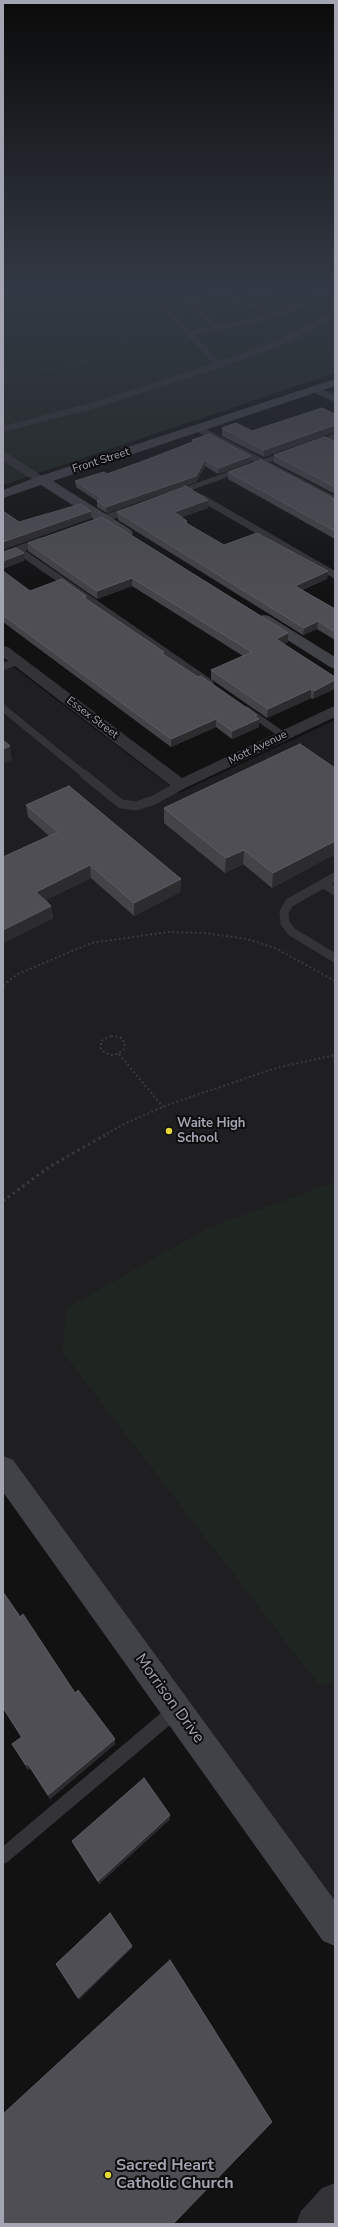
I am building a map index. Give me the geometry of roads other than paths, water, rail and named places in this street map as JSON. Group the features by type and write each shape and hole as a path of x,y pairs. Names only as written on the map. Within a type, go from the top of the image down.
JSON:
{"street":[{"path":"3,429 95,405 139,391"},
{"name":"Front Street","path":"3,494 308,391"},
{"path":"318,391 335,399"},
{"path":"198,428 335,501"},
{"path":"3,456 42,480 98,521 137,539"},
{"path":"249,609 335,664"},
{"name":"Essex Street","path":"3,650 10,664 181,785"},
{"name":"Mott Avenue","path":"181,785 335,711"},
{"name":"Morrison Drive","path":"3,1469 335,1929"},
{"path":"314,2224 335,2201"}],"lane":[{"path":"310,445 335,436"},
{"path":"324,440 335,446"},
{"path":"171,495 289,452"},
{"path":"186,489 335,575"},
{"path":"98,521 134,508"},
{"path":"3,555 47,539"},
{"path":"18,550 213,686"},
{"path":"239,704 284,736"},
{"path":"3,708 121,804 136,806 154,800 181,785"},
{"path":"335,877 289,903 284,912 285,923 292,932 335,958"},
{"path":"324,884 335,891"},
{"path":"3,1856 176,1709"}],"place":[{"name":"Waite High School","path":"169,1131"},
{"name":"Sacred Heart Catholic Church","path":"108,2175"}]}
